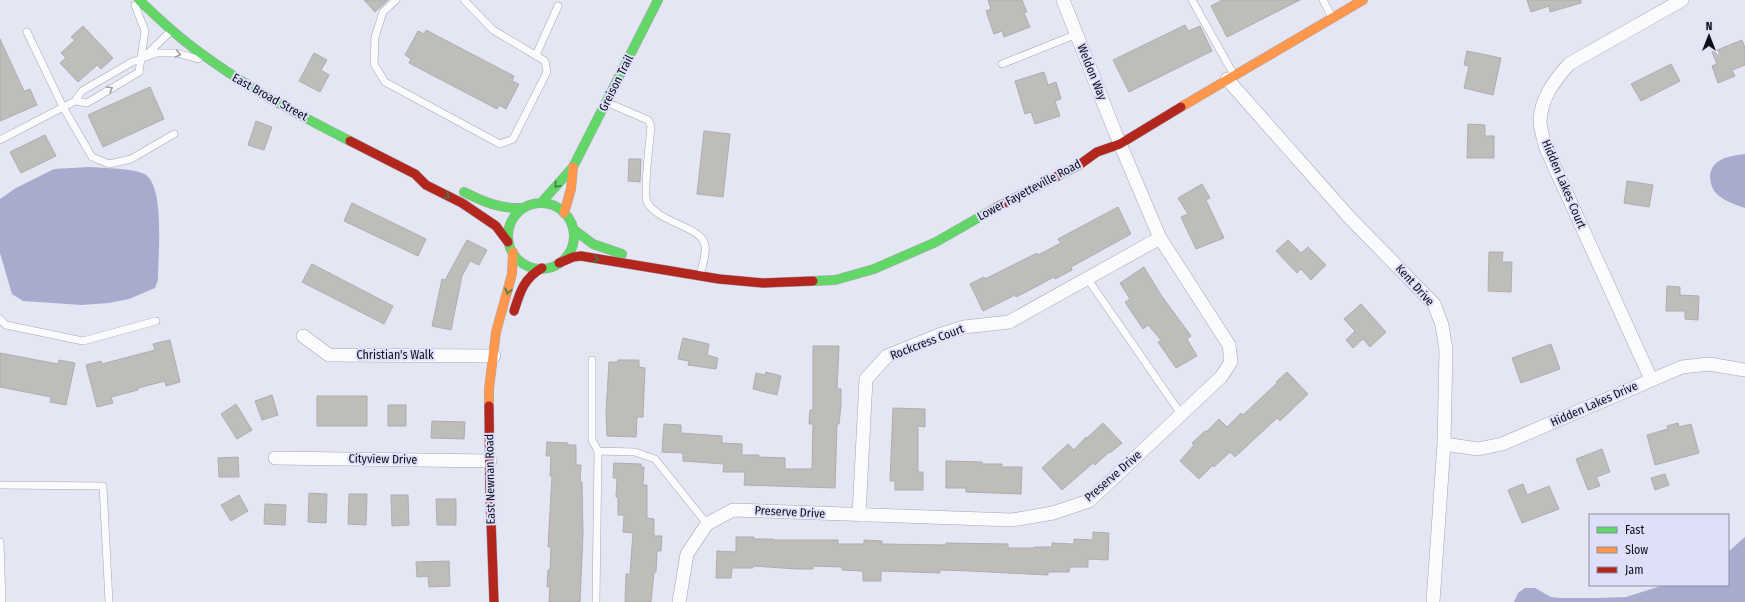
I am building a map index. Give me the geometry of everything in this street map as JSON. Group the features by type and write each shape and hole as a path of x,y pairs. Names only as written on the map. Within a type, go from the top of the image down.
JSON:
{"street":[{"name":"East Broad Street","path":"139,0 171,31 214,64 264,96 415,174 426,185 462,203 496,226 508,242 513,252 525,264 542,268"},
{"name":"Greison Trail","path":"541,203 573,167 658,0"},
{"name":"Weldon Way","path":"1063,0 1120,144"},
{"name":"Lower Fayetteville Road","path":"559,263 572,257 581,256 700,276 762,282 835,280 874,269 936,242 987,212 1079,165 1097,152 1120,144 1230,77 1363,0"},
{"name":"Hidden Lakes Court","path":"1651,380 1546,148 1540,122 1544,99 1555,80 1569,64 1682,0"},
{"name":"Kent Drive","path":"1230,77 1349,217 1434,304 1442,325 1446,350 1444,444 1433,602"},
{"name":"Preserve Drive","path":"679,602 687,554 707,524 733,510 859,516 1012,520 1053,512 1089,501 1221,377 1231,362 1229,345 1160,238 1120,144"},
{"name":"Greison Trail","path":"564,212 571,188 573,167"},
{"name":"East Broad Street","path":"415,174 431,176"},
{"path":"458,190 492,206 506,209 523,208"},
{"path":"508,242 510,223 513,217 528,205 541,203 553,205 564,212 573,229 573,242 564,259 559,263 531,273 526,279 511,320"},
{"name":"Lower Fayetteville Road","path":"573,229 593,244 650,262 667,270"},
{"name":"Rockcress Court","path":"859,516 866,379 887,356 939,335 964,327 1009,322 1160,238"},
{"name":"East Newnan Road","path":"494,602 490,493 489,389 496,332 512,274 513,252"},
{"name":"Christian's Walk","path":"303,336 329,355 494,356"},
{"name":"East Newnan Road","path":"494,356 504,340"},
{"name":"Hidden Lakes Drive","path":"1444,444 1478,450 1502,444 1682,367 1709,364 1745,370"},
{"name":"Cityview Drive","path":"275,458 490,461"}],"lane":[{"path":"75,101 87,103 139,72 145,31 133,0"},
{"path":"396,0 383,12 375,37 374,64 385,82 500,144 513,139 547,72 545,61 494,30 464,0"},
{"path":"1192,0 1230,77"},
{"path":"1323,0 1333,17"},
{"path":"536,55 558,6"},
{"path":"142,59 171,31"},
{"path":"27,32 64,107 92,157 108,164 131,159 174,134"},
{"path":"1002,64 1077,34"},
{"path":"0,140 75,101 82,91 132,62 157,53 177,53 214,64"},
{"path":"606,102 648,120 651,126 645,188 647,201 655,211 699,236 704,243 705,253 700,276"},
{"path":"1087,278 1181,414"},
{"path":"0,319 6,325 83,341 156,321"},
{"path":"592,360 592,440 598,451 596,602"},
{"path":"598,451 635,452 655,460 707,524"},
{"path":"0,485 103,486 108,602"},
{"path":"0,542 2,602"}],"water":[{"path":"1745,154 1745,208 1729,202 1718,195 1712,187 1710,177 1714,166 1722,159"},
{"path":"89,167 135,171 146,175 152,183 156,194 159,224 158,280 155,288 129,299 109,303 82,305 23,301 12,294 0,253 0,199 16,188 54,169"},
{"path":"1745,537 1745,602 1514,602 1518,593 1525,588 1535,588 1551,597 1598,598 1626,597 1661,586 1729,586 1729,551"}],"building":[{"path":"364,0 388,0 375,12"},
{"path":"988,0 1022,0 1027,12 1024,13 1030,27 1004,37 1002,31 994,34 986,11 991,9"},
{"path":"1222,0 1300,0 1227,37 1211,6"},
{"path":"1527,0 1581,0 1581,3 1550,12 1549,6 1531,12"},
{"path":"1185,25 1188,31 1200,26 1212,51 1129,92 1113,60"},
{"path":"83,26 113,58 101,69 97,65 78,82 60,63 66,58 61,53 75,40 71,37"},
{"path":"426,30 514,76 512,81 519,84 506,109 499,105 497,109 409,63 411,59 405,55 418,31 424,34"},
{"path":"0,39 24,91 30,89 37,105 0,121"},
{"path":"1742,40 1745,48 1745,65 1732,70 1735,76 1718,83 1712,66 1717,64 1712,52"},
{"path":"1467,51 1501,58 1493,95 1464,88 1469,66 1464,65"},
{"path":"314,53 327,60 321,70 329,75 320,92 299,81"},
{"path":"1671,64 1680,81 1641,101 1631,84"},
{"path":"1044,72 1048,85 1056,82 1061,99 1055,101 1060,116 1035,124 1031,112 1025,114 1015,81"},
{"path":"150,87 164,119 103,147 88,115"},
{"path":"256,121 272,127 264,150 248,145"},
{"path":"1468,124 1485,125 1485,136 1494,136 1494,158 1467,158"},
{"path":"704,131 730,134 723,197 697,194"},
{"path":"45,135 56,156 21,173 10,152"},
{"path":"629,159 641,159 640,182 628,181"},
{"path":"1627,181 1653,185 1649,207 1624,203"},
{"path":"1202,184 1210,198 1206,200 1224,238 1196,249 1181,217 1188,214 1178,198"},
{"path":"352,203 426,239 418,256 344,221"},
{"path":"1118,207 1131,234 1071,267 1072,270 1055,279 1054,277 1016,297 1015,295 983,311 970,284 984,277 985,279 1037,253 1038,255 1061,243 1058,239"},
{"path":"467,240 487,250 479,265 470,261 462,276 451,330 432,326 442,279 445,280"},
{"path":"1288,240 1301,253 1308,247 1326,265 1311,280 1301,269 1297,273 1276,251"},
{"path":"1489,252 1503,252 1502,262 1512,262 1511,292 1488,291"},
{"path":"312,264 393,306 384,324 302,282"},
{"path":"1144,267 1161,295 1191,336 1187,339 1197,356 1176,368 1158,342 1161,340 1148,325 1143,329 1125,302 1130,299 1120,283"},
{"path":"1667,286 1680,287 1680,295 1699,296 1698,320 1685,319 1685,311 1666,311"},
{"path":"1361,304 1386,332 1370,347 1363,339 1353,348 1346,340 1355,331 1344,319"},
{"path":"683,338 709,344 707,355 718,358 716,369 688,365 689,361 678,359"},
{"path":"170,340 180,382 166,386 165,381 138,388 138,390 111,397 113,403 97,407 86,365 101,361 102,364 155,350 153,344"},
{"path":"1551,344 1560,369 1521,383 1512,358"},
{"path":"813,346 839,346 837,389 841,389 841,405 839,424 837,424 835,488 744,485 745,472 723,472 724,464 683,461 683,453 662,452 664,424 681,425 681,433 722,436 722,443 742,444 742,455 785,458 785,469 812,469 813,424 809,424 810,410 813,410"},
{"path":"0,353 58,364 59,360 75,363 66,405 50,402 51,397 0,387"},
{"path":"618,360 639,360 639,367 645,368 643,417 637,417 636,437 607,436 606,412 609,362 618,362"},
{"path":"766,372 781,376 777,395 753,389 756,373 765,375"},
{"path":"1287,372 1308,394 1280,421 1277,418 1235,457 1230,452 1214,467 1213,465 1199,479 1180,461 1194,445 1192,443 1219,419 1227,427 1241,413 1243,415"},
{"path":"272,395 278,415 262,420 255,401"},
{"path":"317,396 367,396 367,426 317,426"},
{"path":"236,404 252,430 237,439 221,414"},
{"path":"388,405 406,405 406,426 388,426"},
{"path":"893,408 925,409 925,427 918,426 918,472 923,472 923,490 895,490 895,481 890,481"},
{"path":"432,421 465,422 464,439 431,438"},
{"path":"1103,423 1122,443 1110,453 1109,452 1095,465 1093,463 1062,490 1042,468 1068,444 1074,450 1086,437 1087,438"},
{"path":"1678,423 1679,427 1691,424 1699,453 1655,465 1647,435 1668,429 1667,426"},
{"path":"547,442 576,445 576,465 581,465 580,482 582,482 583,533 580,602 549,602 550,587 547,587 548,570 550,570 551,547 548,547 552,476 550,476 551,456 546,456"},
{"path":"1602,449 1610,472 1596,477 1600,486 1588,490 1576,459"},
{"path":"238,457 239,477 219,477 218,458"},
{"path":"946,461 982,462 982,464 1002,464 1002,467 1022,467 1021,494 966,492 966,488 946,488"},
{"path":"614,463 641,464 641,467 644,467 643,485 647,485 647,518 654,519 654,536 662,536 661,551 657,551 656,572 654,572 651,602 625,602 626,574 630,574 633,533 623,532 624,515 618,515 618,497 616,497 617,478 613,478"},
{"path":"1665,474 1669,485 1655,490 1651,478"},
{"path":"1523,484 1527,495 1549,486 1559,509 1522,523 1508,490"},
{"path":"309,493 327,494 326,523 308,522"},
{"path":"349,494 367,494 366,525 348,524"},
{"path":"239,495 248,511 231,521 221,505"},
{"path":"391,495 408,495 409,525 392,526"},
{"path":"436,499 456,499 456,525 437,525"},
{"path":"265,504 286,505 285,525 264,524"},
{"path":"1093,532 1109,533 1108,560 1088,559 1088,567 1070,567 1069,572 1048,572 1048,575 940,570 940,573 881,571 881,581 863,581 863,571 842,570 842,567 813,566 813,569 797,569 753,566 753,568 732,568 731,578 716,578 717,551 736,552 736,537 754,537 754,539 773,540 838,540 838,544 864,544 864,540 882,541 882,544 1008,544 1008,548 1034,548 1052,547 1052,543 1074,544 1074,539 1093,540"},
{"path":"449,561 450,586 429,587 428,576 417,577 416,562"}],"traffic: fast":[{"path":"139,0 177,35 219,66 274,100 350,141"},
{"path":"541,203 573,167 658,0"},
{"path":"464,192 478,199 499,206 523,208"},
{"path":"541,203 553,206 564,213 571,224 574,236 571,248 564,259 553,266 541,269 529,266 518,259 511,248 508,236 511,224 518,213 529,206 541,203"},
{"path":"813,281 835,280 874,269 936,242 997,207"},
{"path":"573,229 593,244 622,254"}],"traffic: slow":[{"path":"1181,107 1363,0"},
{"path":"564,213 571,189 573,167"},
{"path":"489,406 489,389 496,332 512,274 513,252"}],"traffic: jam":[{"path":"997,207 1079,165 1097,152 1120,144 1181,107"},
{"path":"350,141 415,174 426,185 462,203 496,226 508,242"},
{"path":"559,263 573,257 581,256 719,279 763,283 813,281"},
{"path":"514,311 527,281 542,268"},
{"path":"489,406 490,493 494,602"}]}
